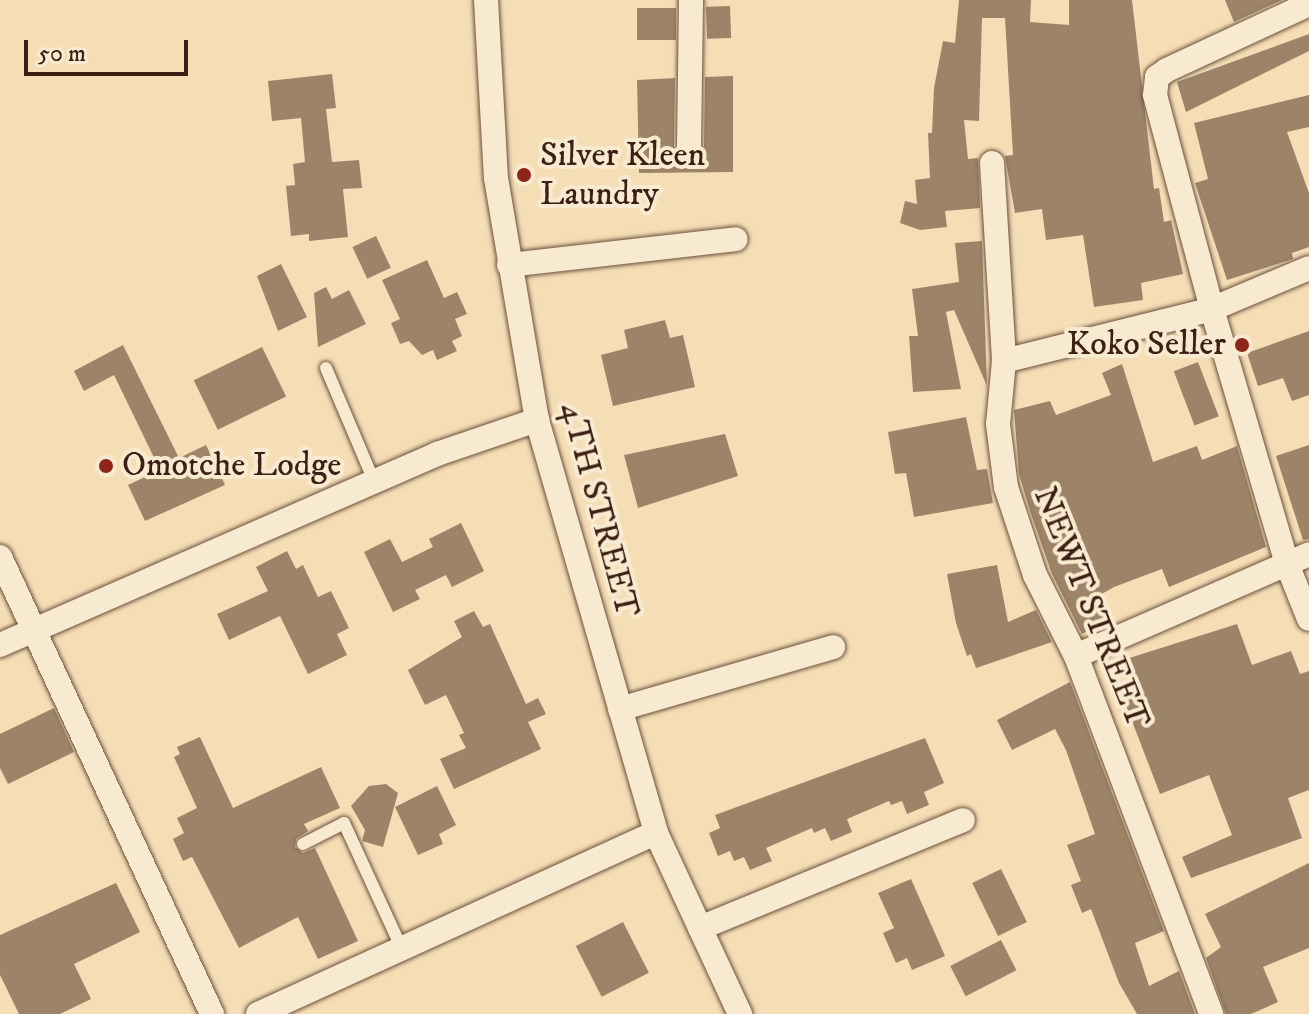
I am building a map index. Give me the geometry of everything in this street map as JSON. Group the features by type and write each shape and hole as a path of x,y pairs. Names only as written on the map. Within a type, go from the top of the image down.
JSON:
{"street":[{"name":"4TH STREET","path":"486,0 496,178 537,420 656,833 740,1014"},
{"path":"689,145 691,0"},
{"path":"1309,4 1157,77 1155,95 1212,309 1298,559 1309,619"},
{"name":"NEWT STREET","path":"992,163 1004,361 998,424 1006,487 1035,575 1076,656 1211,1014"},
{"path":"509,265 736,239"},
{"path":"1004,361 1212,309 1309,268"},
{"path":"0,645 374,481 537,420"},
{"path":"0,557 212,1014"},
{"path":"1076,656 1298,559"},
{"path":"620,709 833,647"},
{"path":"700,928 963,820"},
{"path":"258,1014 656,833"}],"lane":[{"path":"326,368 374,481"},
{"path":"303,844 344,823 402,949"}],"building":[{"path":"959,0 1031,0 1030,22 1069,25 1069,0 1132,0 1154,189 1159,188 1164,222 1171,220 1183,274 1141,283 1143,300 1094,307 1083,235 1046,240 1042,209 1015,213 1005,156 1013,155 1005,18 982,18 979,121 964,120 968,159 978,158 980,208 945,211 947,227 920,230 900,223 905,201 917,204 915,180 930,178 928,133 932,133 934,88 943,41 955,43"},
{"path":"1225,0 1282,0 1234,22"},
{"path":"730,6 731,38 707,39 706,7"},
{"path":"637,8 676,8 676,40 637,40"},
{"path":"1309,34 1309,51 1186,112 1177,82"},
{"path":"332,74 336,108 326,109 332,162 359,160 362,188 343,189 348,237 309,241 309,234 291,236 286,186 295,185 293,164 305,162 301,118 272,121 268,81"},
{"path":"733,76 733,172 639,173 637,80 675,78 674,146 681,157 690,160 704,146 705,77"},
{"path":"1309,95 1309,127 1287,132 1309,193 1309,247 1292,253 1293,259 1227,280 1195,183 1208,179 1194,123"},
{"path":"376,236 391,268 367,279 352,247"},
{"path":"982,241 987,386 954,310 946,312 961,389 913,392 909,336 918,336 912,289 959,282 955,243"},
{"path":"427,260 444,298 457,292 467,314 455,319 462,336 452,341 457,351 437,360 433,350 422,355 409,341 400,344 391,323 400,319 382,280"},
{"path":"281,264 307,317 278,331 257,276"},
{"path":"326,287 332,299 349,290 366,324 318,347 314,293"},
{"path":"665,320 670,338 683,335 695,387 613,406 601,355 628,348 624,330"},
{"path":"1309,331 1309,395 1292,401 1283,378 1258,386 1247,353"},
{"path":"123,345 179,458 206,445 225,485 145,521 128,485 160,470 114,375 84,391 74,371"},
{"path":"262,347 286,396 218,430 194,380"},
{"path":"1198,362 1219,416 1195,425 1174,371"},
{"path":"1122,364 1153,462 1197,446 1202,460 1237,446 1266,547 1169,587 1162,569 1114,587 1100,595 1112,619 1082,634 1052,574 1030,511 1019,474 1014,410 1050,401 1056,415 1111,395 1102,373"},
{"path":"966,417 977,470 987,469 993,503 914,517 906,473 895,474 888,432"},
{"path":"725,434 738,476 638,508 624,455"},
{"path":"1309,445 1309,539 1303,540 1276,456"},
{"path":"461,523 484,571 452,587 446,575 415,590 420,599 393,612 364,552 390,539 402,562 433,547 429,539"},
{"path":"287,551 296,569 303,565 318,597 331,591 349,628 337,634 347,655 308,674 280,616 229,640 217,614 268,591 256,567"},
{"path":"997,565 1008,622 1036,610 1052,642 976,668 971,654 967,656 956,623 947,574"},
{"path":"474,611 483,627 490,624 526,704 538,698 546,714 528,722 541,749 454,789 440,759 466,748 459,735 464,733 446,695 425,705 408,670 462,637 454,621"},
{"path":"1237,624 1252,665 1291,651 1300,674 1309,671 1309,790 1288,798 1302,838 1191,878 1182,857 1232,835 1209,775 1160,794 1122,695 1133,691 1123,660"},
{"path":"1070,682 1164,931 1135,943 1149,986 1179,971 1195,1014 1137,1014 1119,983 1091,909 1082,913 1071,885 1081,881 1067,845 1095,834 1066,750 1055,729 1012,750 997,720"},
{"path":"54,708 74,752 8,784 0,768 0,734"},
{"path":"200,737 233,808 321,767 340,808 304,824 308,831 296,839 295,847 303,853 315,848 358,941 318,959 298,917 239,948 192,857 183,861 173,839 184,833 177,818 197,808 174,757 180,754 177,747"},
{"path":"925,738 944,783 924,792 929,805 907,814 902,801 891,805 889,801 847,819 852,832 831,841 825,828 814,833 812,828 766,848 772,861 750,870 744,857 734,861 730,851 718,856 709,833 720,828 715,815"},
{"path":"386,784 398,793 383,847 362,841 365,830 351,806 369,786"},
{"path":"437,786 456,825 439,834 443,844 418,855 395,807"},
{"path":"1309,863 1309,948 1263,967 1278,1002 1251,1014 1226,1014 1206,958 1221,947 1205,914"},
{"path":"1001,869 1027,922 998,936 972,883"},
{"path":"911,879 945,956 912,970 907,958 896,963 883,933 894,928 878,893"},
{"path":"116,883 140,932 74,964 91,999 60,1014 19,1014 0,975 0,935"},
{"path":"623,922 649,973 602,997 576,946"},
{"path":"1001,940 1016,970 966,996 950,966"}],"place":[{"name":"Silver Kleen Laundry","path":"524,175"},
{"name":"Koko Seller","path":"1242,345"},
{"name":"Omotche Lodge","path":"106,466"}]}
